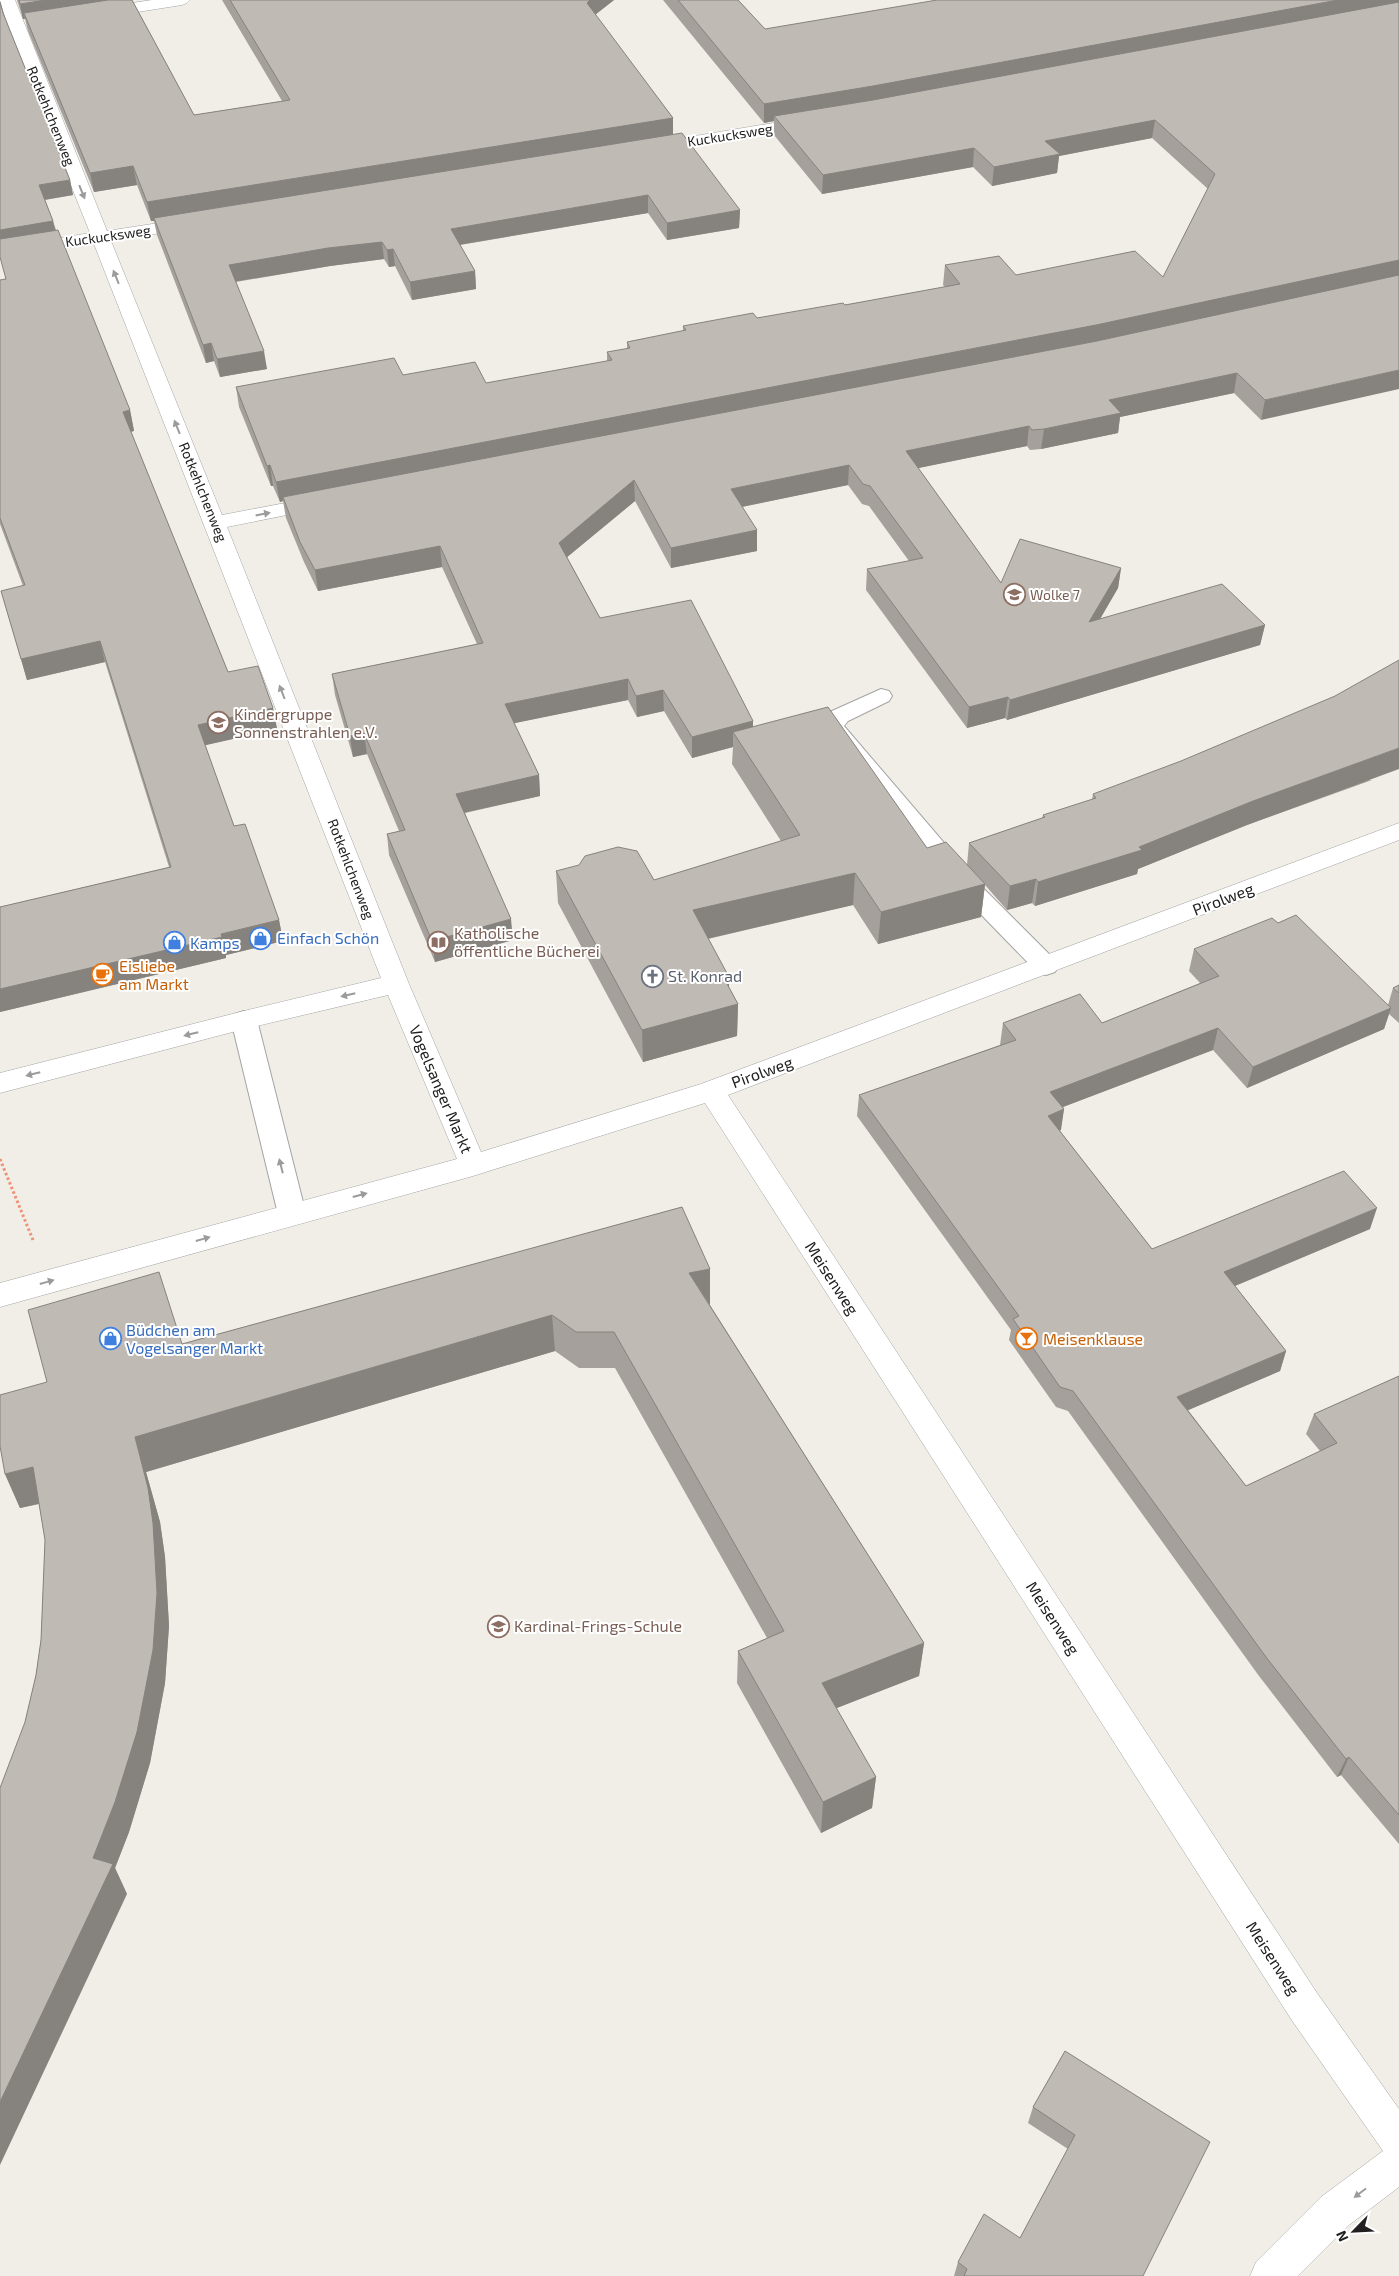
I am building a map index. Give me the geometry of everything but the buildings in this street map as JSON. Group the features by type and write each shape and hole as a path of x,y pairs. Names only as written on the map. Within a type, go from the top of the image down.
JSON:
{"street":[{"name":"Rotkehlchenweg","path":"7,0 16,27 215,523 396,984"},
{"path":"84,16 182,0"},
{"path":"16,27 36,24"},
{"name":"Kuckucksweg","path":"636,150 822,120"},
{"name":"Kuckucksweg","path":"0,253 204,221"},
{"path":"215,523 342,499"},
{"name":"Pirolweg","path":"473,1165 711,1091 1395,837"},
{"path":"0,1082 244,1020 396,984"},
{"name":"Vogelsanger Markt","path":"0,1295 473,1165 396,984"},
{"name":"Meisenweg","path":"711,1091 1304,2006 1399,2142"},
{"path":"1270,2276 1335,2211 1399,2163"}],"lane":[{"path":"881,696 840,716 832,726 973,892 1046,966"},
{"path":"244,1020 292,1214"}],"path":[{"path":"0,1159 34,1244"}],"place":[{"name":"Wolke 7","path":"1014,595"},
{"name":"Kindergruppe Sonnenstrahlen e.V.","path":"218,723"},
{"name":"Einfach Schön","path":"261,938"},
{"name":"Katholische öffentliche Bücherei","path":"438,942"},
{"name":"Kamps","path":"174,943"},
{"name":"Eisliebe am Markt","path":"103,975"},
{"name":"St. Konrad","path":"652,976"},
{"name":"Büdchen am Vogelsanger Markt","path":"110,1339"},
{"name":"Meisenklause","path":"1027,1339"},
{"name":"Kardinal-Frings-Schule","path":"498,1626"}]}
